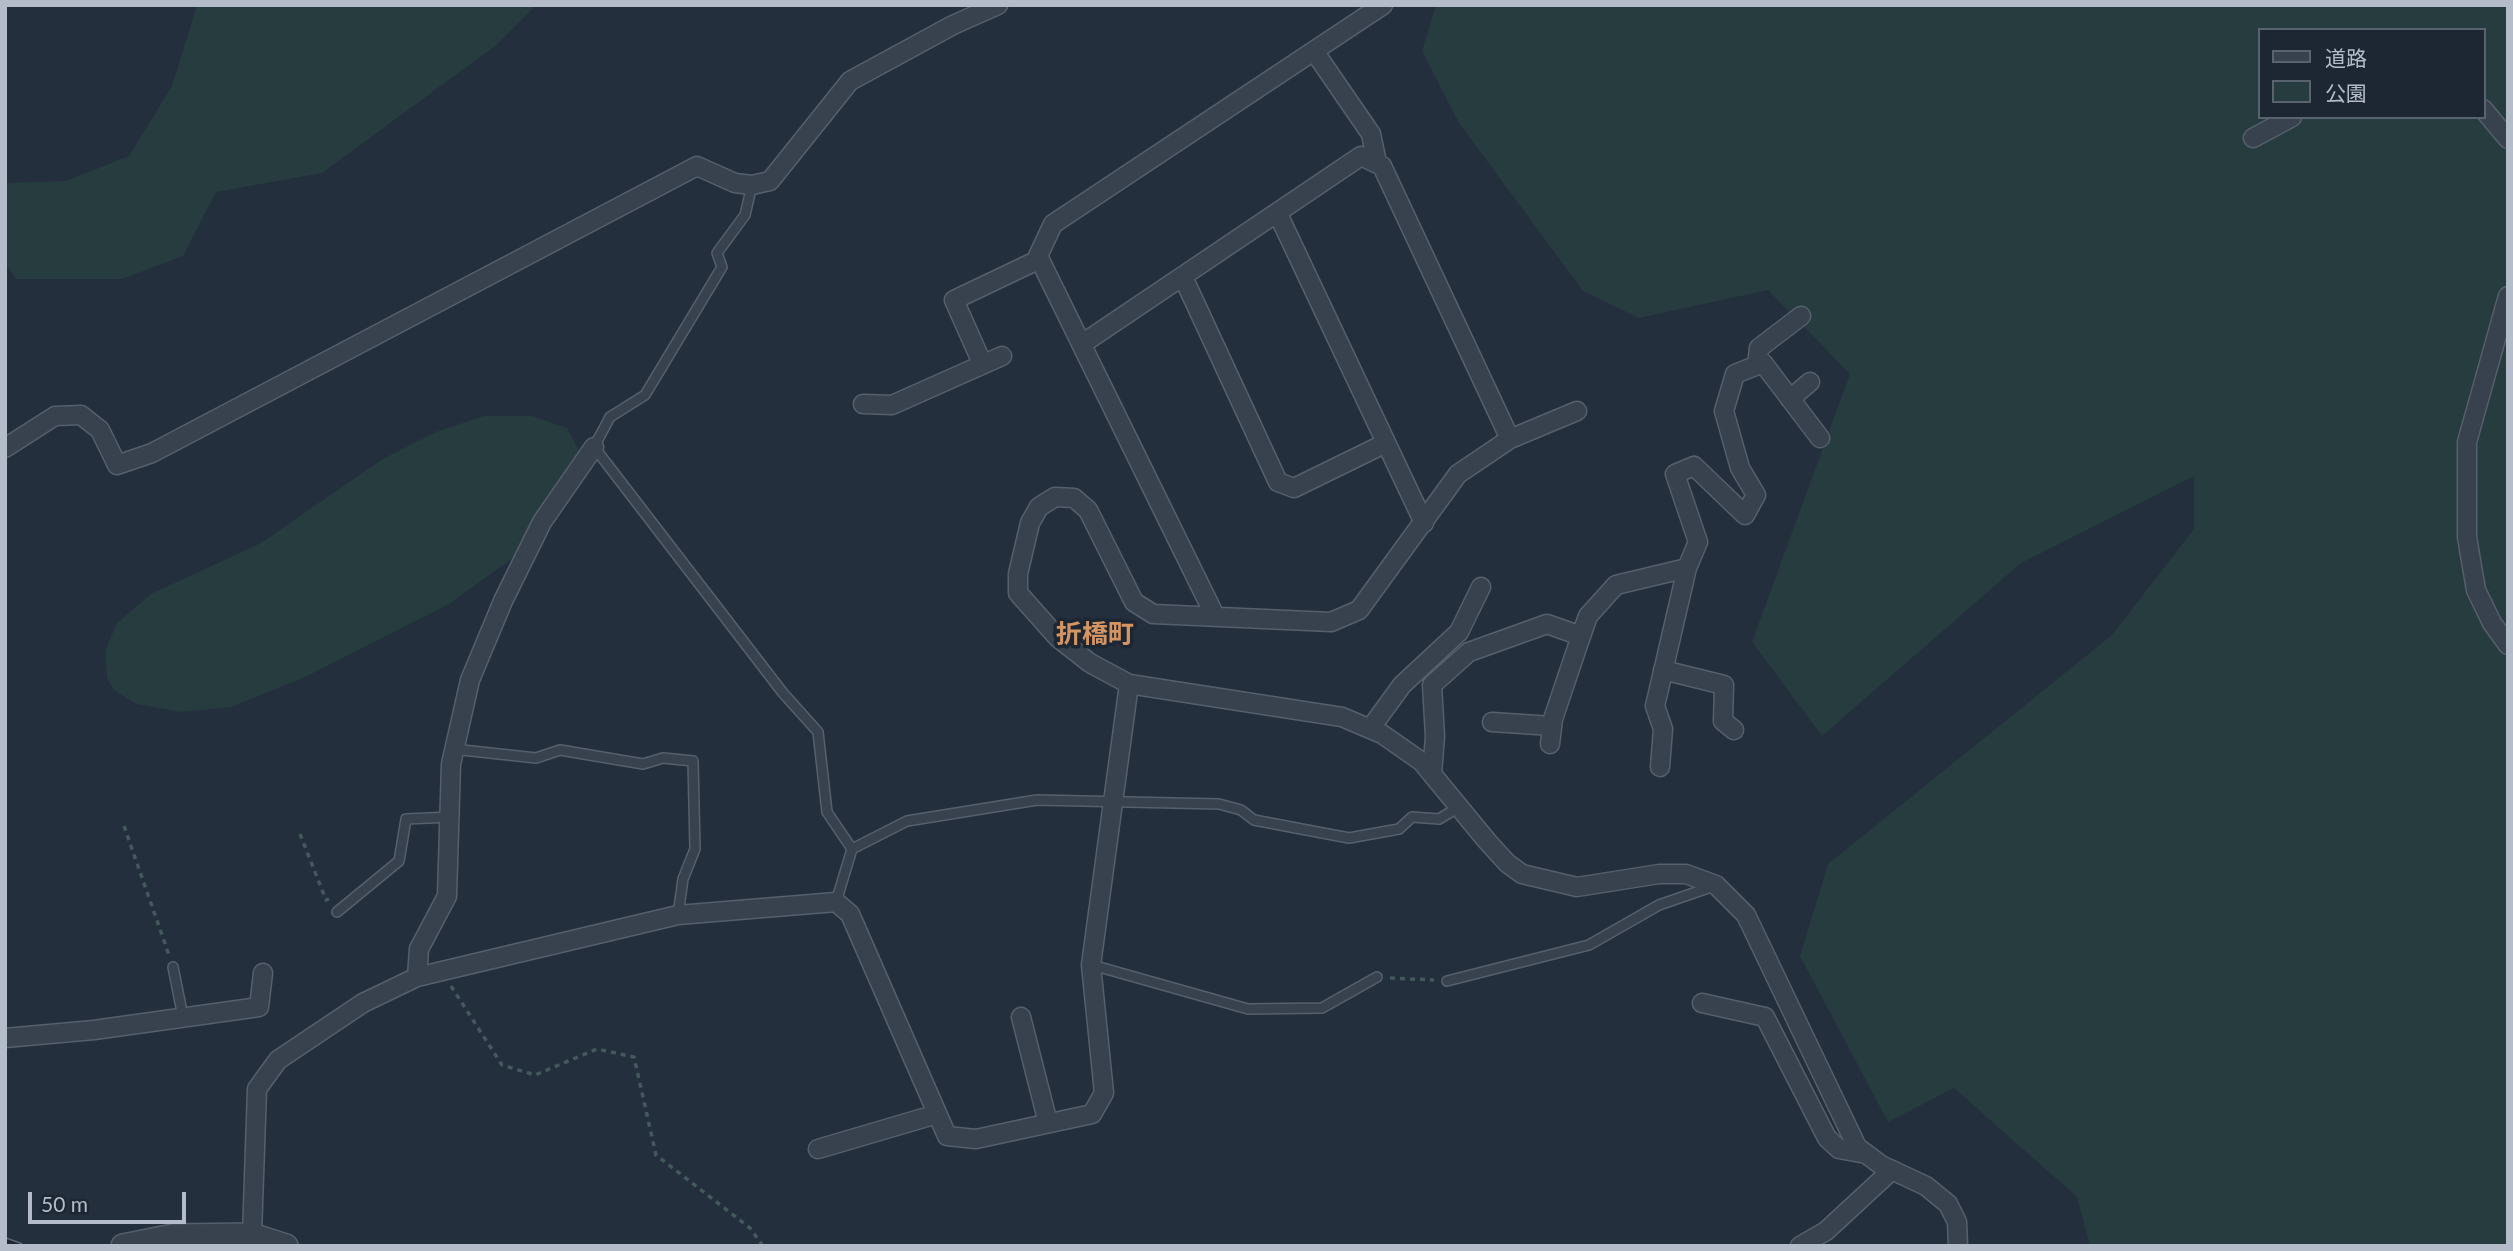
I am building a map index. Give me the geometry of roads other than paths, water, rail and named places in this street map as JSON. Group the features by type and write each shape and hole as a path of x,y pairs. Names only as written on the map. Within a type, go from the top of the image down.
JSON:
{"street":[{"path":"5,448 55,416 81,415 100,430 117,465 152,453 697,166 735,183 752,185 770,181 850,81 998,5"},
{"path":"1215,616 1038,256 1053,224 1383,5"},
{"path":"1314,51 1371,134 1377,163"},
{"path":"2485,111 2508,139"},
{"path":"2253,138 2288,119"},
{"path":"1082,344 1361,156 1382,166 1510,439"},
{"path":"1278,214 1424,523"},
{"path":"982,363 954,300 1040,259"},
{"path":"1183,277 1278,482 1294,488 1386,443"},
{"path":"2508,296 2467,442 2467,537 2476,590 2492,623 2508,645"},
{"path":"1757,365 1759,348 1801,316"},
{"path":"863,404 892,405 1002,356"},
{"path":"1660,767 1663,729 1655,706 1687,568 1698,542 1675,474 1694,466 1745,515 1756,495 1740,468 1724,411 1735,374 1763,363 1820,438"},
{"path":"1790,399 1810,382"},
{"path":"1577,411 1510,439 1458,474 1367,600 1348,616 1331,622 1153,614 1134,602 1088,510 1074,499 1055,498 1039,507 1030,523 1018,574 1018,593 1058,638 1090,663 1129,684 1342,717 1370,729 1422,762 1507,863 1522,874 1555,884 1577,887 1659,874 1686,874 1716,885 1746,915 1857,1147 1892,1170 1926,1186 1948,1204 1957,1222 1958,1246"},
{"path":"417,977 419,949 447,896 453,749 470,680 503,601 542,522 594,447"},
{"path":"1492,722 1551,735 1588,616 1616,584 1687,568"},
{"path":"1370,729 1402,685 1459,632 1481,587"},
{"path":"1432,774 1435,736 1432,685 1447,671 1469,652 1547,624 1581,636"},
{"path":"1663,670 1724,685 1723,721 1734,730"},
{"path":"252,1235 257,1089 278,1060 363,1003 417,977 443,973 678,915 836,902 850,914 947,1136 975,1139 1092,1114 1104,1093 1091,965 1129,684"},
{"path":"5,1038 94,1030 259,1006 263,973"},
{"path":"1702,1003 1765,1017 1827,1138 1839,1149 1866,1154"},
{"path":"1021,1017 1048,1123"},
{"path":"818,1149 937,1114"},
{"path":"1800,1246 1826,1231 1892,1170"},
{"path":"123,1246 173,1236 252,1235 286,1246"}],"lane":[{"path":"752,185 746,215 717,253 722,267 652,384 645,395 610,417 594,447 783,693 818,732 827,812 852,849"},
{"path":"453,749 536,758 559,750 643,764 663,758 693,761 695,849 682,879 678,915"},
{"path":"836,902 852,849 907,821 1037,800 1219,804 1241,810 1254,820 1349,838 1399,829 1412,817 1439,819 1459,807"},
{"path":"337,912 399,861 406,819 451,817"},
{"path":"1447,981 1589,945 1660,905 1716,885"},
{"path":"1091,965 1248,1009 1322,1007 1377,977"},
{"path":"173,967 183,1017"}],"railway":[{"path":"5,1241 19,1246"}],"district":[{"name":"折橋町","path":"1095,635"}]}
